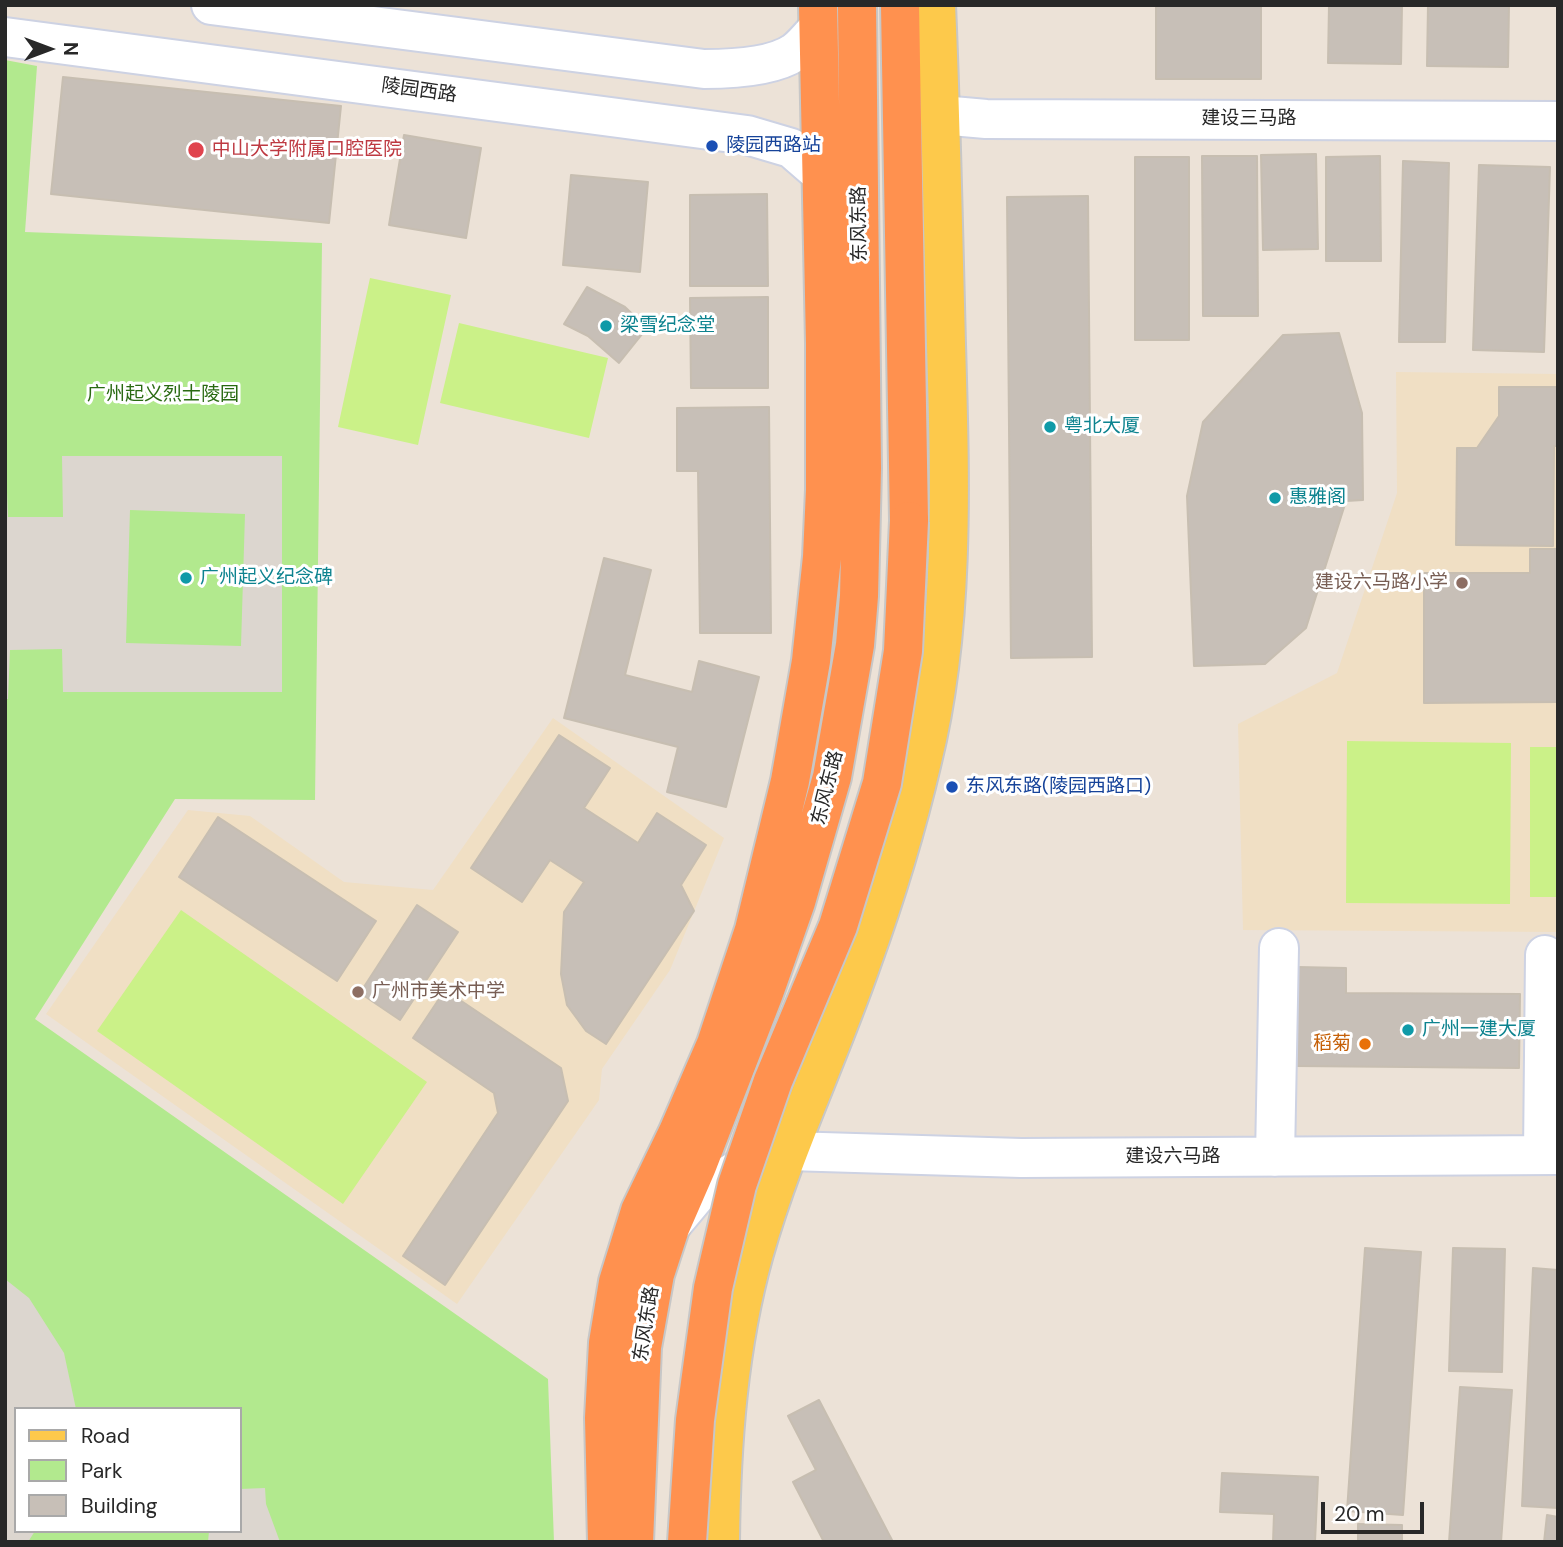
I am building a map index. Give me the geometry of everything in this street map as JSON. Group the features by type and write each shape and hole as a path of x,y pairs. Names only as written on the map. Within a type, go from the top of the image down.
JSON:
{"highway":[{"name":"东风东路","path":"634,1542 642,1348 655,1274 670,1228 697,1166 796,902 832,777 850,684 859,596 862,468 857,5"},
{"path":"687,1542 695,1420 711,1301 737,1185 773,1081 838,926 882,783 903,651 909,522 900,5"},
{"name":"东风东路","path":"607,1542 604,1419 608,1343 618,1282 640,1211 716,1044 754,930 790,781 811,661 822,557 824,490 818,17"}],"main road":[{"path":"720,1542 721,1462 726,1405 744,1296 755,1252 789,1151 861,967 880,910 909,813 934,702 945,602 948,461 941,115 936,5"}],"street":[{"path":"211,5 731,70 794,53 818,17"},
{"name":"陵园西路","path":"5,37 747,135 791,148 821,174"},
{"path":"714,131 727,120 732,108 730,92 717,69"},
{"name":"建设三马路","path":"941,115 986,118 1558,121"},
{"path":"1275,1157 1279,948"},
{"path":"1545,955 1550,1154"},
{"name":"建设六马路","path":"670,1228 698,1193 754,1160 789,1151 1007,1157 1550,1154"}],"shaded area":[{"name":"建设六马路小学","path":"1396,372 1558,374 1558,932 1243,930 1238,724 1337,673 1397,493"},
{"path":"5,442 8,517 63,517 62,456 282,456 282,692 63,692 62,649 10,650 8,699 5,699","holes":["130,510 245,514 241,646 126,643"]},
{"name":"广州市美术中学","path":"553,718 724,838 670,970 602,1069 599,1100 457,1304 46,1014 188,810 250,816 344,882 433,890"},
{"path":"5,1279 29,1298 64,1353 76,1407 14,1407 14,1533 34,1533 28,1542 5,1542"},
{"path":"265,1488 266,1504 280,1542 208,1542 209,1533 242,1533 242,1489"}],"green space":[{"name":"广州起义烈士陵园","path":"5,60 37,66 25,232 322,243 315,800 175,799 35,1019 548,1379 554,1542 5,1542"},
{"path":"370,278 451,295 418,445 338,427"},
{"path":"459,323 608,358 589,438 440,403"},
{"path":"1347,741 1511,743 1510,904 1346,903"},
{"path":"1530,747 1558,747 1558,897 1530,897"},
{"path":"181,910 427,1082 343,1204 97,1031"}],"building":[{"path":"1156,5 1261,5 1261,79 1156,79"},
{"path":"1329,5 1402,5 1401,64 1328,63"},
{"path":"1428,5 1509,5 1508,67 1427,66"},
{"name":"中山大学附属口腔医院","path":"63,77 341,106 329,223 51,194"},
{"path":"404,135 481,148 466,238 389,225"},
{"path":"1316,154 1318,249 1263,250 1261,155"},
{"path":"1202,156 1257,156 1258,316 1203,316"},
{"path":"1380,156 1381,261 1326,261 1326,157"},
{"path":"1135,157 1189,157 1189,340 1135,340"},
{"path":"1403,161 1449,163 1445,342 1399,342"},
{"path":"1479,165 1550,167 1544,352 1473,350"},
{"path":"571,175 648,182 640,272 563,265"},
{"path":"767,194 768,286 690,286 690,195"},
{"name":"粤北大厦","path":"1088,196 1092,657 1011,658 1007,197"},
{"name":"梁雪纪念堂","path":"587,287 625,307 647,328 619,363 588,336 564,324"},
{"path":"768,297 768,388 691,388 690,298"},
{"name":"惠雅阁","path":"1339,333 1362,413 1363,500 1346,501 1306,628 1265,664 1194,666 1187,496 1203,422 1283,335"},
{"path":"1499,387 1558,387 1558,446 1554,446 1553,546 1456,545 1457,448 1477,448 1499,416"},
{"path":"769,407 771,633 700,633 698,471 677,471 677,408"},
{"path":"1530,549 1558,549 1558,702 1424,703 1424,573 1530,573"},
{"path":"604,558 651,570 625,675 692,692 699,661 759,677 726,807 667,792 678,747 564,718"},
{"path":"559,735 610,768 584,808 638,843 657,813 706,845 681,885 694,911 606,1044 586,1031 567,1005 561,974 564,912 584,882 550,860 522,902 471,868"},
{"path":"218,817 376,921 337,981 179,877"},
{"path":"417,905 458,932 400,1020 360,993"},
{"name":"广州一建大厦","path":"1297,967 1346,968 1346,993 1520,994 1519,1068 1296,1066"},
{"path":"445,990 561,1068 568,1101 445,1285 403,1256 498,1113 494,1093 413,1038"},
{"path":"1365,1248 1421,1252 1403,1515 1347,1511"},
{"path":"1453,1248 1505,1249 1502,1372 1449,1371"},
{"path":"1533,1268 1558,1270 1558,1508 1522,1506"},
{"path":"1460,1387 1512,1390 1501,1542 1449,1542"},
{"path":"819,1400 893,1542 824,1542 793,1482 816,1470 788,1416"},
{"path":"1222,1473 1318,1477 1315,1542 1273,1542 1274,1514 1220,1512"},
{"path":"1547,1515 1558,1517 1558,1542 1544,1542"},
{"path":"1358,1524 1402,1525 1402,1542 1358,1542"}],"place":[{"name":"陵园西路站","path":"712,146"},
{"name":"中山大学附属口腔医院","path":"196,150"},
{"name":"梁雪纪念堂","path":"606,326"},
{"name":"粤北大厦","path":"1050,427"},
{"name":"惠雅阁","path":"1275,498"},
{"name":"广州起义纪念碑","path":"186,578"},
{"name":"建设六马路小学","path":"1462,583"},
{"name":"东风东路(陵园西路口)","path":"952,787"},
{"name":"广州市美术中学","path":"358,992"},
{"name":"广州一建大厦","path":"1408,1030"},
{"name":"稻菊","path":"1365,1044"}]}
